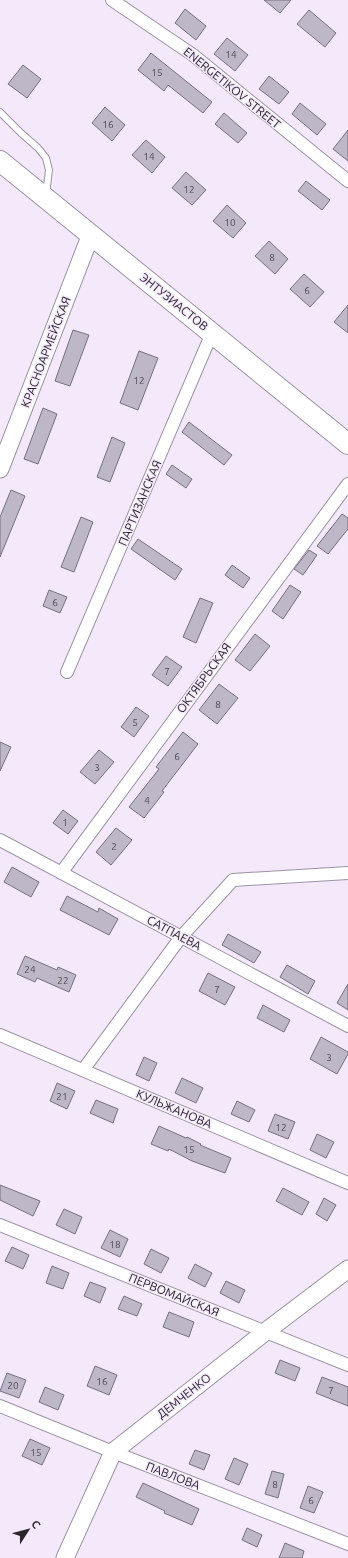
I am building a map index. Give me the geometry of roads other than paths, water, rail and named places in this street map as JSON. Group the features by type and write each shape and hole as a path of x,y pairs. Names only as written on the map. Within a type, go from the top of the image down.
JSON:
{"main road":[{"name":"ЭНТУЗИАСТОВ","path":"0,161 348,444"}],"street":[{"name":"ENERGETIKOV STREET","path":"112,0 193,55 348,181"},
{"name":"КРАСНОАРМЕЙСКАЯ","path":"0,470 91,234"},
{"name":"ПАРТИЗАНСКАЯ","path":"67,672 212,333"},
{"name":"ОКТЯБРЬСКАЯ","path":"61,872 348,484"},
{"name":"САТПАЕВА","path":"0,840 348,1026"},
{"path":"83,1070 181,937 233,880 348,873"},
{"name":"КУЛЬЖАНОВА","path":"0,1035 348,1183"},
{"name":"ПЕРВОМАЙСКАЯ","path":"0,1225 348,1365"},
{"name":"ДЕМЧЕНКО","path":"65,1558 113,1452 265,1332 348,1269"},
{"name":"ПАВЛОВА","path":"0,1406 348,1544"}],"lane":[{"path":"0,112 38,148 46,158 49,170 45,197"}]}
